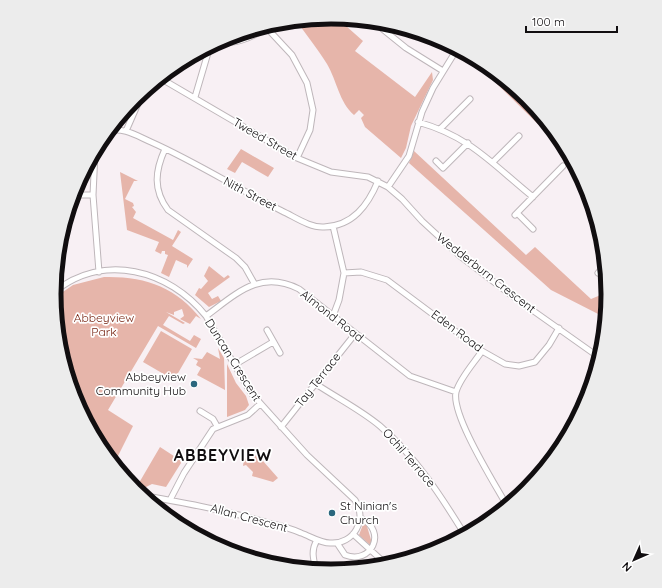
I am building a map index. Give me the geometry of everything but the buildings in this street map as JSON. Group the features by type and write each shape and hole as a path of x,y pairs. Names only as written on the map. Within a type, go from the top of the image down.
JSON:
{"street":[{"path":"382,29 406,48 443,71"},
{"path":"270,31 292,55 307,83 313,110 310,130 297,158"},
{"path":"234,42 246,40 253,35"},
{"path":"195,97 208,54"},
{"path":"388,186 410,156 418,122 426,103 454,54"},
{"name":"Tweed Street","path":"166,81 297,158 331,172 363,176 378,181"},
{"path":"440,129 470,99"},
{"path":"126,131 137,107"},
{"path":"418,122 440,129 468,142 533,196"},
{"name":"Nith Street","path":"118,128 165,149 307,223 320,227 333,226 348,220 361,211 371,198 378,181"},
{"path":"493,162 519,136"},
{"path":"436,161 443,168 468,142"},
{"path":"165,149 160,160 156,182 161,201 168,210 236,258 245,267 254,283 206,316"},
{"path":"94,166 93,195 99,272"},
{"path":"533,229 516,214 563,166"},
{"name":"Wedderburn Crescent","path":"378,181 388,186 422,221 460,256 510,295 594,354"},
{"path":"80,195 93,195"},
{"path":"333,226 344,273 339,300 333,316"},
{"name":"Duncan Crescent","path":"61,287 76,278 99,272 127,270 153,276 167,282 184,293 206,316 234,365 260,404 318,465 355,500 358,505 361,518"},
{"name":"Eden Road","path":"344,273 361,272 388,280 482,351 505,364 519,366 535,362 550,345 559,328"},
{"name":"Almond Road","path":"254,283 280,282 290,284 299,289 410,376 456,392"},
{"path":"267,330 280,353"},
{"name":"Tay Terrace","path":"281,427 355,334"},
{"path":"234,365 273,342"},
{"path":"482,351 467,372 456,392 456,402 462,422 504,501"},
{"name":"Ochil Terrace","path":"316,384 380,426 397,442 425,474 444,500 462,530"},
{"path":"170,500 208,434 217,426 248,415 260,404"},
{"path":"200,410 213,419 217,426"},
{"name":"Allan Crescent","path":"153,497 238,514 299,532 317,540 338,543"},
{"path":"361,518 370,524 374,532 375,541 369,550 362,556 354,558 345,555 338,543 348,539 353,534 361,518"},
{"path":"353,534 380,560"},
{"path":"314,563 313,547 317,540"}],"green space":[{"path":"345,25 363,41 355,51 415,97 432,72 433,80 411,126 406,148 401,158 365,127 361,118 364,115 359,110 354,115 349,110 327,64 300,26"},
{"path":"497,82 522,103 546,132 546,132 496,83"},
{"path":"241,149 274,168 268,177 242,162 235,173 227,169"},
{"path":"414,151 526,255 535,247 591,299 601,295 600,315 551,290 409,163"},
{"path":"120,172 138,181 134,181 125,199 133,203 134,206 132,207 136,212 133,218 173,240 178,230 181,232 172,246 193,259 187,268 187,265 176,260 169,277 161,273 168,255 165,254 165,251 162,251 161,254 155,251 159,242 127,230"},
{"path":"209,266 224,278 228,275 230,277 208,293 212,299 218,296 221,301 209,307 195,295 199,288 201,289 208,281 204,276"},
{"name":"Abbeyview Park","path":"104,277 119,277 146,281 170,291 191,308 201,319 196,316 190,324 180,319 184,316 182,309 174,312 174,315 166,312 185,323 183,324 169,316 163,325 190,341 194,335 201,339 196,348 158,326 108,410 133,426 117,458 97,429 89,413 75,381 70,364 63,329 61,294 73,285"},
{"path":"161,331 192,349 174,380 143,362"},
{"path":"218,348 224,358 225,390 197,375 201,368 196,365 198,361 193,358 202,359 207,352 220,359"},
{"path":"227,364 236,383 246,396 249,405 245,410 227,417"},
{"path":"555,441 557,442 555,444 548,454"},
{"path":"160,447 180,460 181,463 166,487 152,484 144,488 139,484"},
{"path":"257,455 259,461 263,461 278,478 273,482 252,476 253,472 246,465 243,466 244,459"},
{"path":"364,522 366,523 372,543 370,545 359,535"}],"place":[{"name":"Abbeyview Community Hub","path":"194,384"},
{"name":"St Ninian's Church","path":"332,513"}],"district":[{"name":"ABBEYVIEW","path":"223,455"}]}
